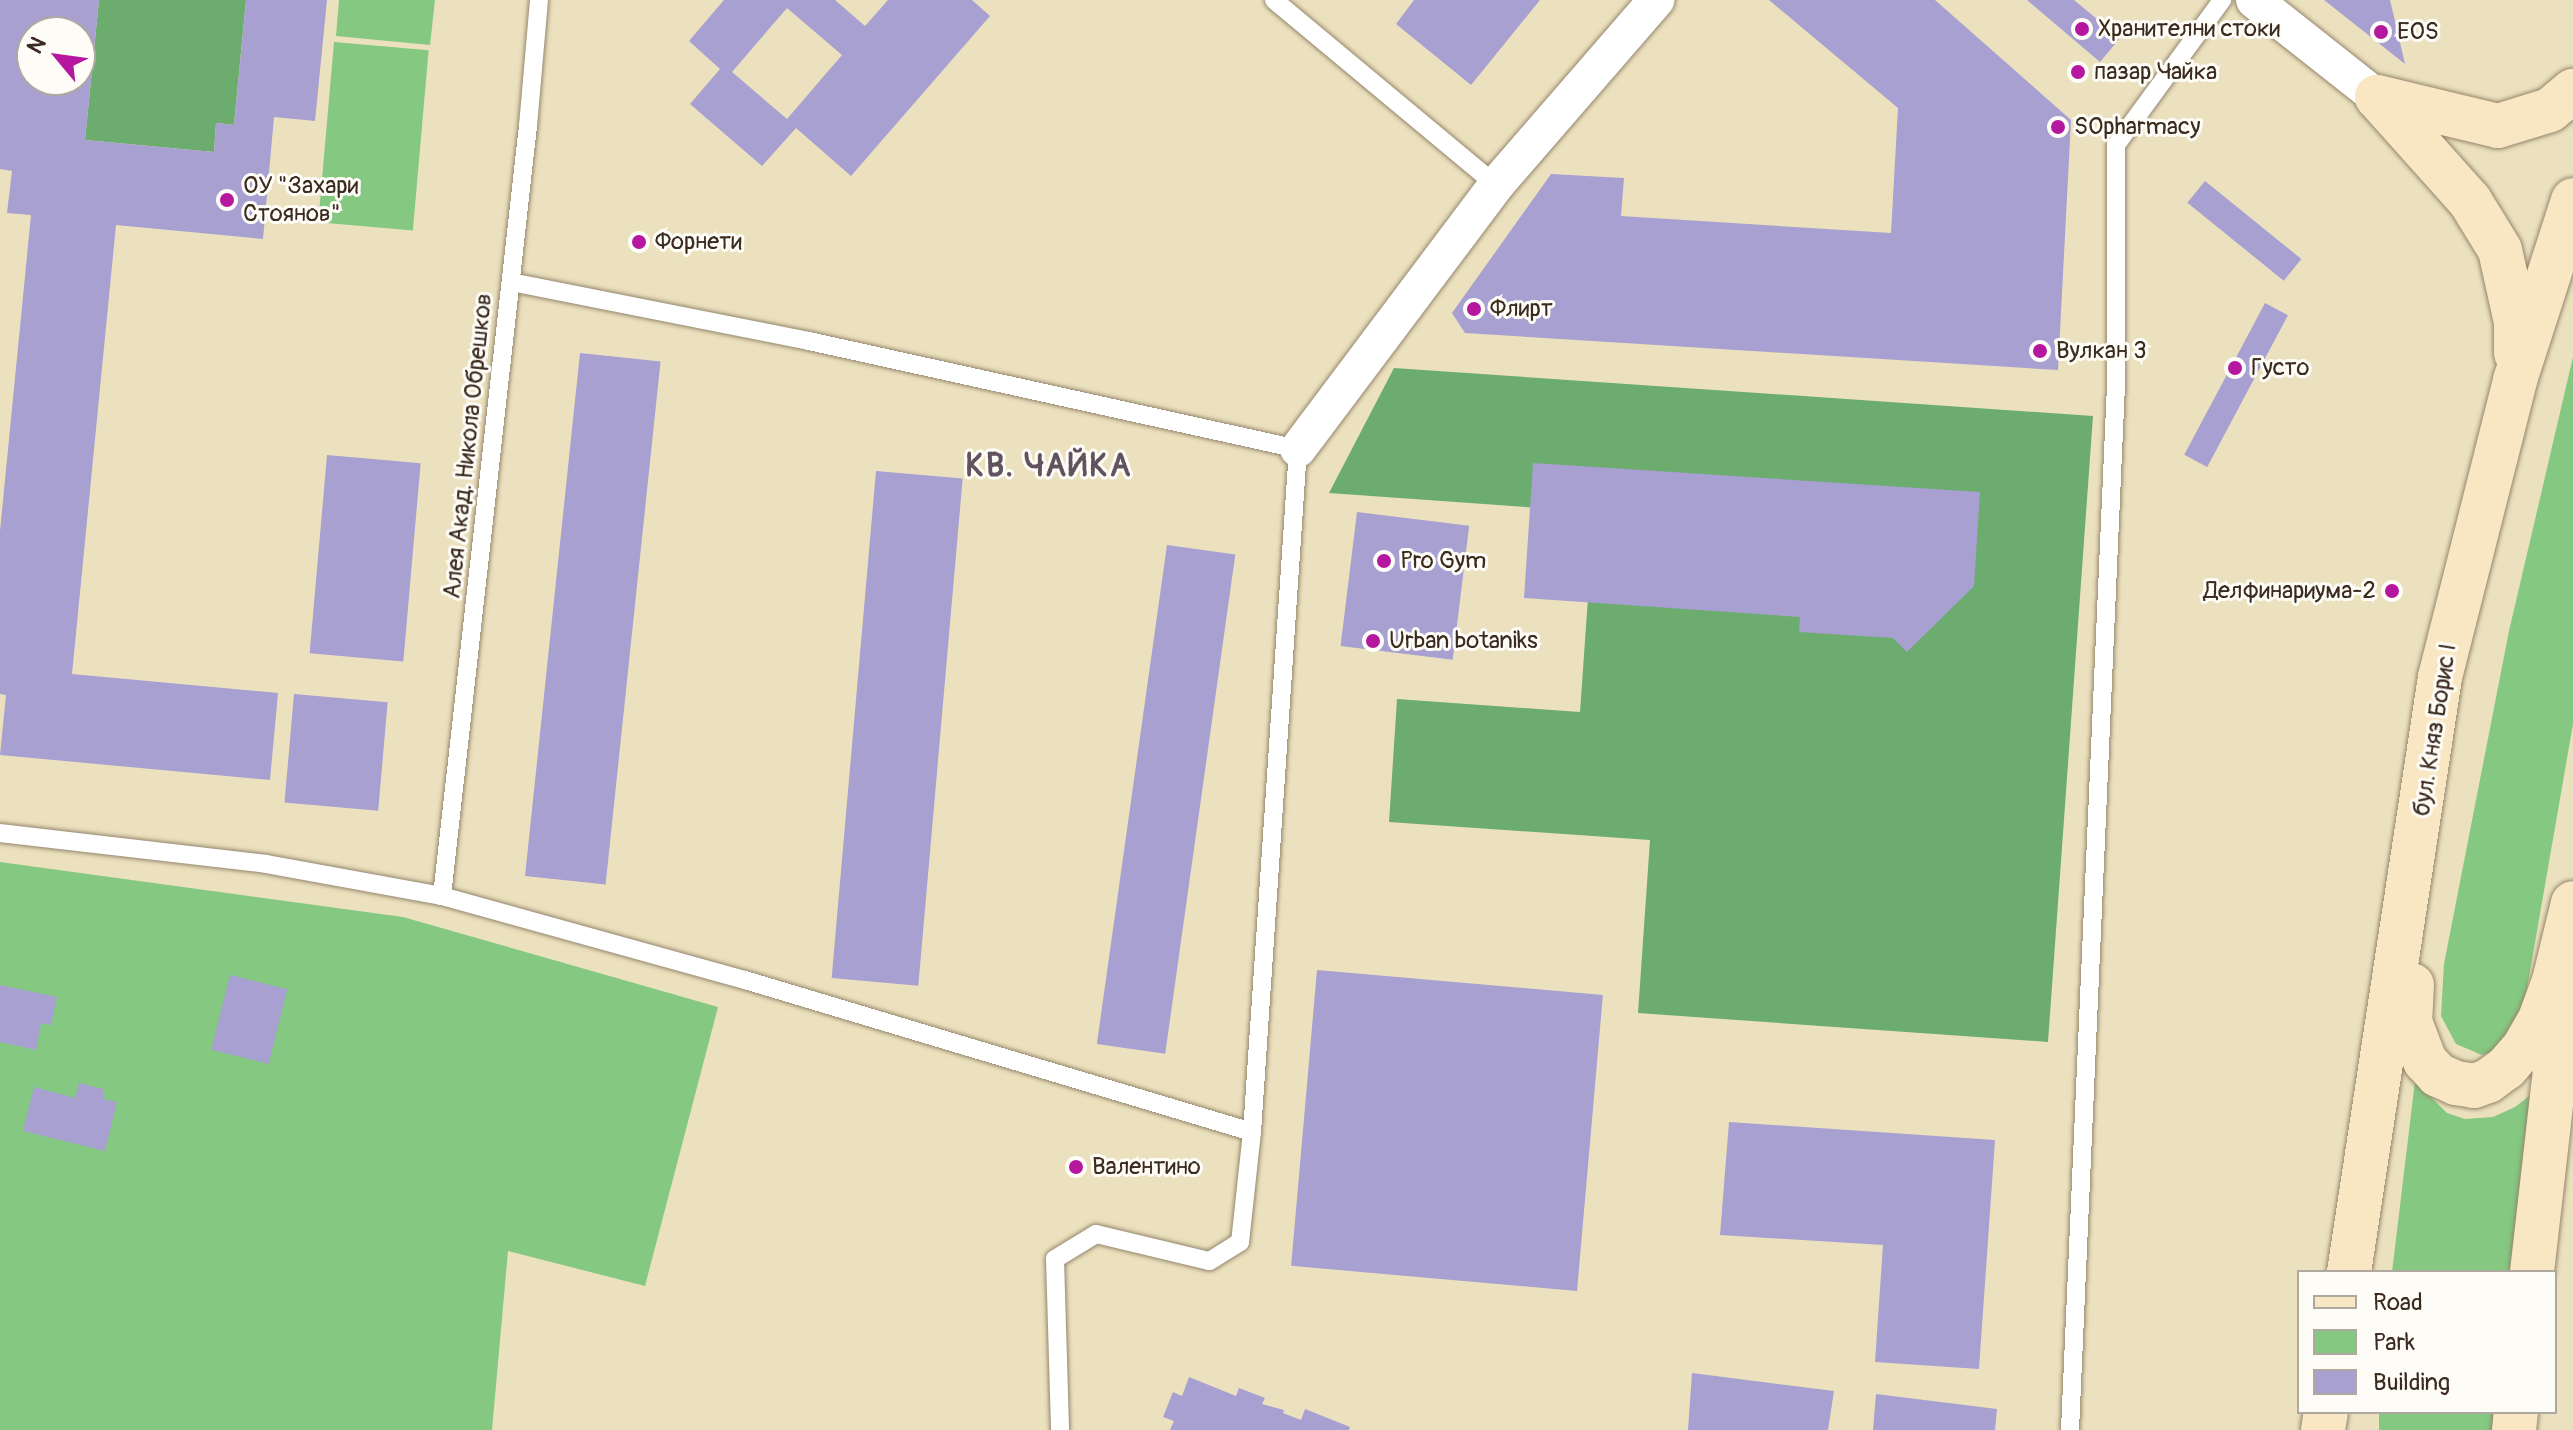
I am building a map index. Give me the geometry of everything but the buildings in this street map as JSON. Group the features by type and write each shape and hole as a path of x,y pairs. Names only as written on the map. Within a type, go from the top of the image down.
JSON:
{"main road":[{"path":"2377,97 2498,126 2550,110 2573,91"},
{"path":"2377,97 2470,201 2500,250 2516,322 2515,380"},
{"name":"бул. Княз Борис I","path":"2349,1270 2440,677 2515,380 2573,200"},
{"path":"2417,842 2410,1022 2425,1061 2438,1075 2456,1083 2474,1086 2488,1081 2506,1068 2524,1047 2540,1019 2554,981 2573,903"},
{"path":"2532,1270 2573,923"}],"street":[{"path":"1298,449 1496,185 1656,0"},
{"path":"2254,0 2377,97"}],"lane":[{"name":"Алея Акад. Никола Обрешков","path":"442,896 511,282 539,0"},
{"path":"1274,0 1496,185"},
{"path":"2070,1430 2116,385 2116,145 2222,0"},
{"path":"511,282 809,341 1298,449 1252,1132 1240,1242 1209,1261 1096,1234 1055,1259 1060,1430"},
{"path":"0,833 266,864 442,896 745,980 1252,1132"}],"green space":[{"path":"99,0 246,0 234,125 216,123 214,152 85,140 89,96 96,96"},
{"path":"339,0 435,0 430,45 336,36"},
{"path":"334,42 429,50 413,231 318,222"},
{"path":"2573,357 2573,724 2521,1023 2506,1048 2482,1055 2456,1044 2441,1016 2444,964 2509,631"},
{"path":"1394,368 2093,416 2048,1042 1638,1013 1650,840 1389,822 1397,699 1580,712 1594,512 1329,493"},
{"path":"0,862 403,917 718,1007 645,1286 508,1251 492,1430 0,1430"},
{"path":"2415,1081 2447,1113 2465,1119 2493,1117 2515,1107 2537,1090 2512,1270 2392,1270"},
{"path":"2379,1414 2496,1414 2496,1430 2379,1430"}],"place":[{"name":"Хранителни стоки","path":"2082,29"},
{"name":"EOS","path":"2381,32"},
{"name":"пазар Чайка","path":"2078,72"},
{"name":"SOpharmacy","path":"2058,127"},
{"name":"ОУ \"Захари Стоянов\"","path":"227,200"},
{"name":"Форнети","path":"639,242"},
{"name":"Флирт","path":"1474,309"},
{"name":"Вулкан 3","path":"2040,351"},
{"name":"Густо","path":"2235,368"},
{"name":"Pro Gym","path":"1384,561"},
{"name":"Делфинариума-2","path":"2392,591"},
{"name":"Urban botaniks","path":"1373,641"},
{"name":"Валентино","path":"1076,1167"}],"district":[{"name":"КВ. ЧАЙКА","path":"1049,466"}]}
